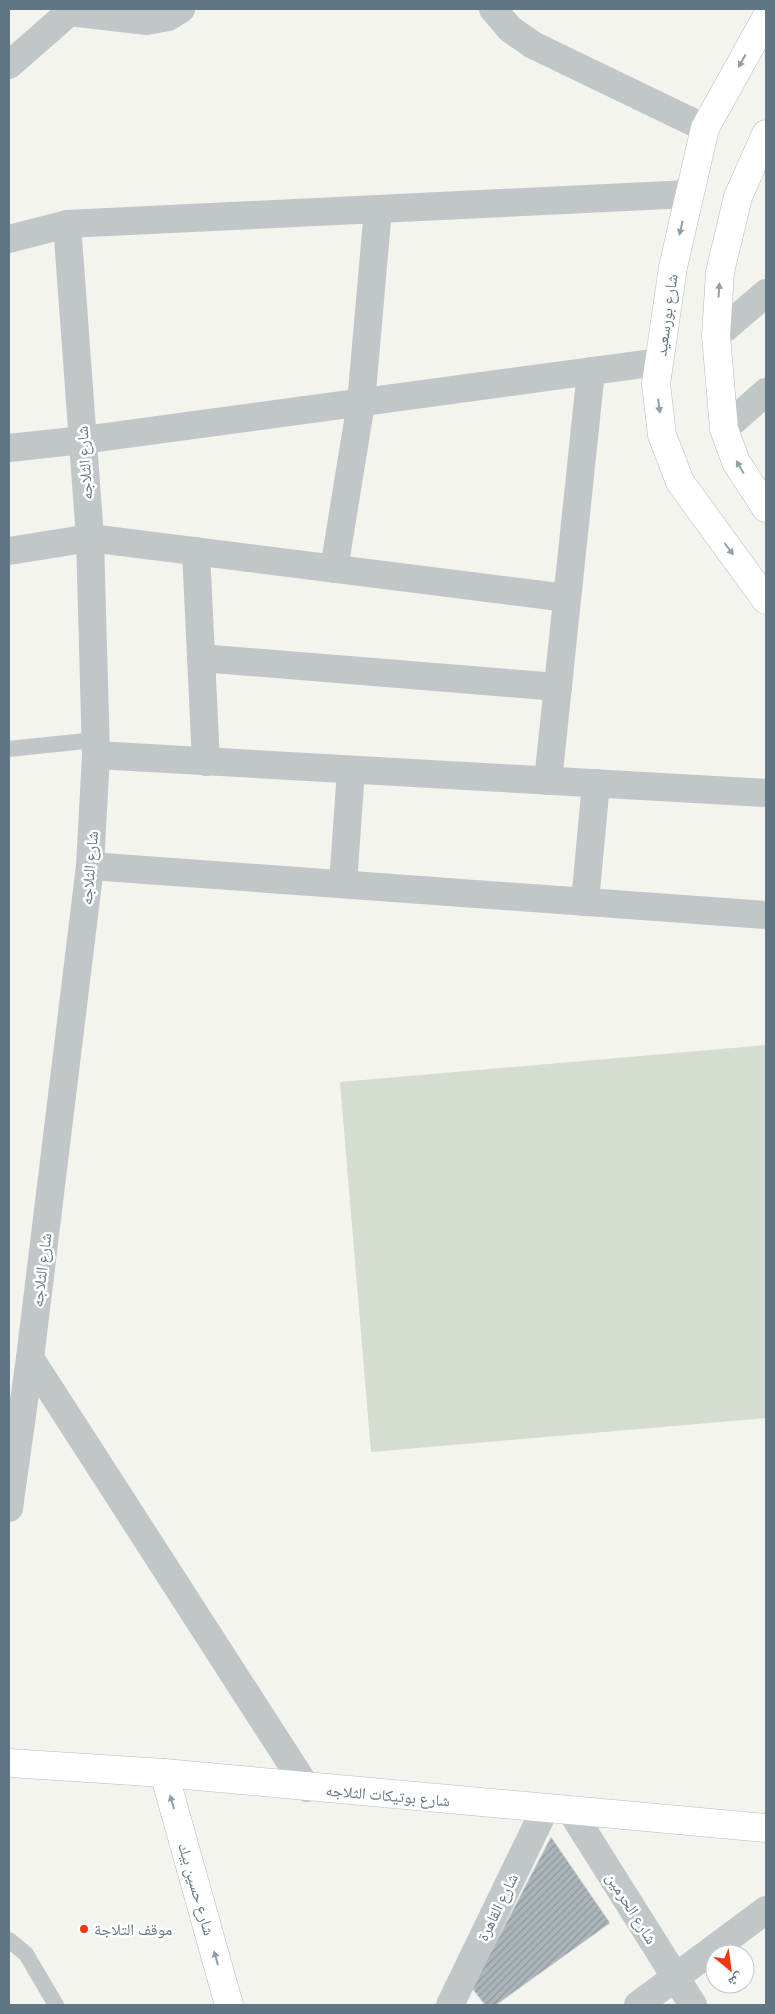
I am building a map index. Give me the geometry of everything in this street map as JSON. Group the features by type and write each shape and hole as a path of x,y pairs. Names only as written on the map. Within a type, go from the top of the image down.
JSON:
{"main road":[{"name":"شارع بورسعيد","path":"766,18 705,128 673,267 656,384 662,435 680,482 766,600"},
{"path":"766,134 738,197 720,272 716,336 724,429 736,462 766,508"},
{"name":"شارع بوتيكات الثلاجه","path":"9,1763 164,1773 307,1788 766,1828"},
{"name":"شارع حسين بيك","path":"164,1773 230,2005"}],"street":[{"path":"9,65 70,10 147,21 168,17 181,9"},
{"path":"493,9 510,29 532,45 705,128"},
{"path":"9,239 67,224 689,194"},
{"path":"334,569 361,403 378,209"},
{"name":"شارع الثلاجه","path":"9,1508 30,1358 90,866 95,747 90,538 67,224"},
{"path":"716,336 766,293"},
{"path":"9,448 82,440 659,362"},
{"path":"548,781 591,371"},
{"path":"724,429 766,392"},
{"path":"9,551 90,538 567,598"},
{"path":"196,551 206,762"},
{"path":"201,658 558,687"},
{"path":"95,747 206,762 766,793"},
{"path":"343,884 351,770"},
{"path":"585,902 596,783"},
{"path":"90,866 766,915"},
{"path":"30,1358 307,1788"},
{"name":"شارع القاهرة","path":"450,2005 544,1809"},
{"name":"شارع الحرمين","path":"571,1811 693,2005"},
{"path":"638,2005 766,1910"}],"lane":[{"path":"9,749 95,747"},
{"path":"9,1940 26,1954 56,2005"}],"shaded area":[{"path":"766,1045 766,1418 371,1452 340,1082"}],"building":[{"path":"551,1837 610,1923 496,2005 485,2005 472,1988"}],"place":[{"name":"موقف التلاجة","path":"84,1929"}]}
